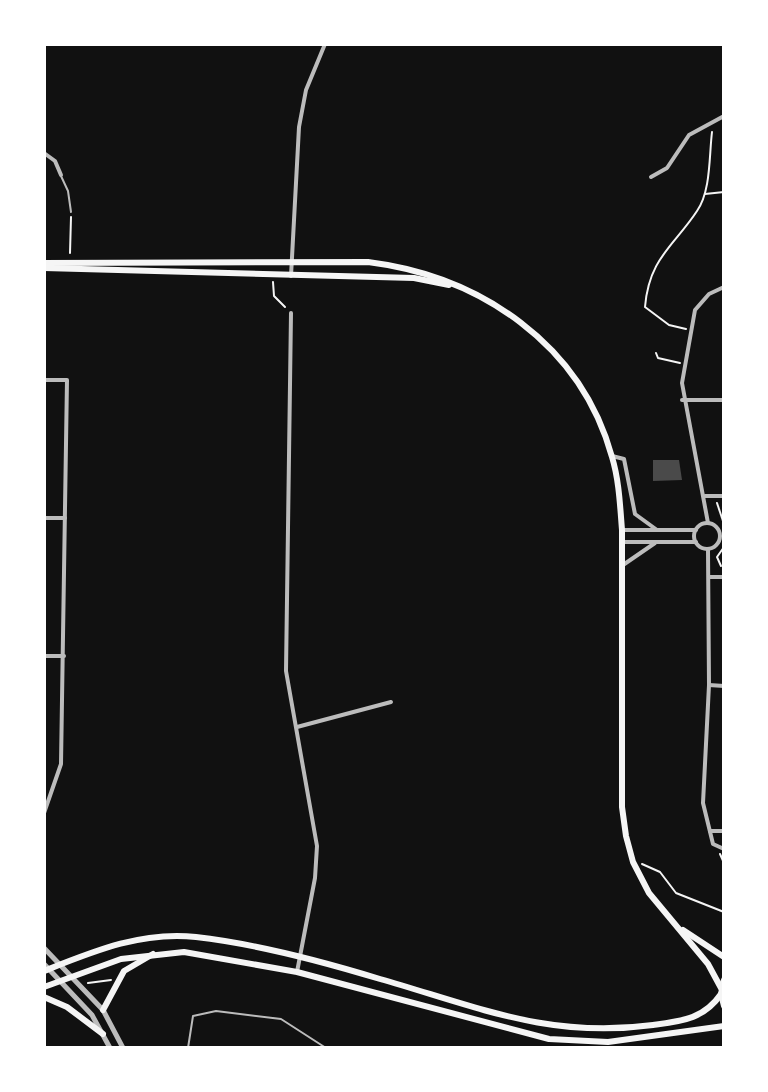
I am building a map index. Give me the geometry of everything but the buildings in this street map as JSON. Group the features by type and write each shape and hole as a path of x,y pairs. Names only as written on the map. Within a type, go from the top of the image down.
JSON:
{"main road":[{"path":"44,266 368,262 409,267 468,288 507,310 557,355 591,403 612,456 622,530 622,807 633,862 658,906 708,964 722,987 724,1006"},
{"path":"44,266 273,277 414,278 468,288"},
{"path":"677,926 724,957"},
{"path":"46,968 116,944 163,937 196,937 300,957 513,1019 570,1029 619,1029 691,1019 706,1012 722,987"},
{"path":"103,1010 124,971 156,952"},
{"path":"44,987 121,959 156,952 200,953 297,972 549,1039 608,1042 724,1026"},
{"path":"44,997 67,1007 103,1034"}],"street":[{"path":"291,276 299,127 306,90 325,44"},
{"path":"651,177 667,168 689,135 724,116"},
{"path":"44,153 55,161 61,175"},
{"path":"708,523 705,496 682,400 695,310 709,294 724,287"},
{"path":"291,313 286,671 317,846 315,878 297,972"},
{"path":"44,380 67,380 61,764 44,813"},
{"path":"682,400 724,400"},
{"path":"612,456 624,459 635,514 657,530"},
{"path":"705,496 724,496"},
{"path":"44,518 65,518"},
{"path":"622,530 696,530 708,523"},
{"path":"708,523 717,527 721,536 718,545 708,550"},
{"path":"696,530 696,542"},
{"path":"622,542 696,542 708,550"},
{"path":"622,566 657,542"},
{"path":"708,550 709,685 703,803 713,844 722,849"},
{"path":"709,577 724,577"},
{"path":"44,656 64,656"},
{"path":"709,685 724,686"},
{"path":"297,727 391,702"},
{"path":"710,831 724,831"},
{"path":"44,948 103,1010 123,1048"},
{"path":"46,968 92,1015 110,1048"}],"lane":[{"path":"61,175 68,191 71,212"},
{"path":"188,1048 193,1016 216,1011 281,1019 326,1048"}],"path":[{"path":"691,330 669,325 645,307 645,298 662,251 699,210 704,194 712,129"},
{"path":"704,194 724,192"},
{"path":"70,253 71,212"},
{"path":"273,277 274,296 291,313"},
{"path":"656,353 665,360 685,364"},
{"path":"716,496 719,516 724,524"},
{"path":"721,566 717,557 724,547"},
{"path":"722,849 724,863"},
{"path":"633,862 660,872 676,893 724,912"},
{"path":"88,983 112,981"}]}
